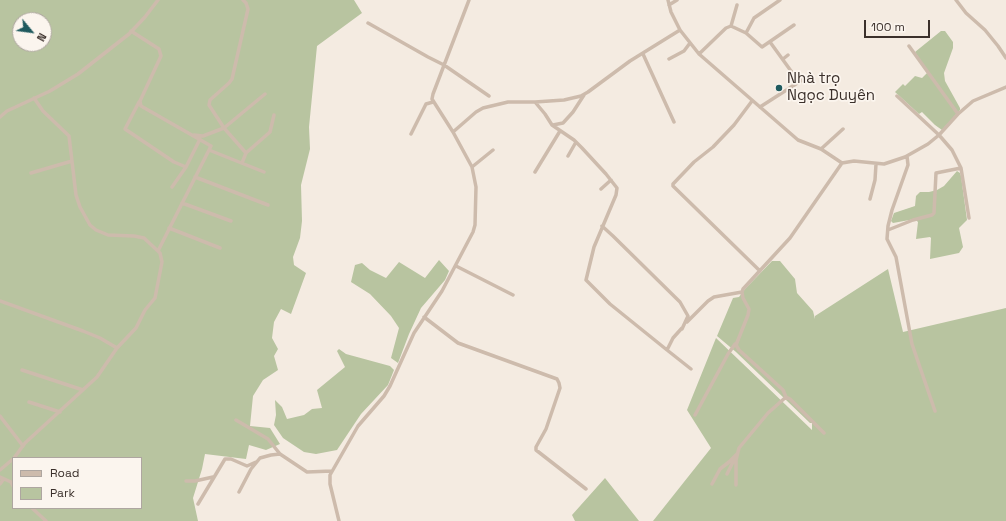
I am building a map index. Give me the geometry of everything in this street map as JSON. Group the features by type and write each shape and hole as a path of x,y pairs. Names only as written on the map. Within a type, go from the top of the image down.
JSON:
{"street":[{"path":"0,117 7,111 50,91 78,74 129,34 158,0"},
{"path":"243,0 248,9 232,79 209,102 209,105 224,128 246,153"},
{"path":"340,521 329,480 332,471 358,426 384,396 390,386 414,333 442,291 473,232 475,225 476,187 472,167 453,132 432,99 470,0"},
{"path":"668,0 680,30 699,54 798,140 821,149 842,163 854,161 876,164 894,162 907,156 939,136 964,107 978,98 1006,87"},
{"path":"669,5 677,0"},
{"path":"746,33 754,18 780,0"},
{"path":"956,0 966,13 985,30 1006,58"},
{"path":"699,54 726,28 731,26 738,6"},
{"path":"368,23 444,65 490,96"},
{"path":"731,26 746,33 760,47 763,47 794,25"},
{"path":"453,132 483,108 508,102 535,102 572,99 585,94 625,65 680,30"},
{"path":"131,31 159,49 161,56 125,129 174,162 186,167"},
{"path":"770,42 799,82"},
{"path":"669,59 684,51 690,43"},
{"path":"909,46 958,114"},
{"path":"643,54 674,122"},
{"path":"783,59 788,55"},
{"path":"760,107 806,78"},
{"path":"193,135 203,136 224,128 265,94"},
{"path":"552,125 557,126 563,123 573,112 585,94"},
{"path":"897,96 952,150 961,168 969,218"},
{"path":"14,457 23,446 97,377 118,348 136,328 145,310 152,303 154,298 162,262 162,256 144,238 134,236 108,236 90,225 76,194 70,136 43,111 34,98"},
{"path":"140,101 141,106 211,146 158,251"},
{"path":"752,101 734,125 713,147 694,162 672,184 760,271"},
{"path":"411,134 426,104 433,102"},
{"path":"535,102 552,125 576,142 617,188 594,247 586,280 610,304 691,369"},
{"path":"242,163 246,153 270,132 274,115"},
{"path":"821,149 843,128"},
{"path":"535,172 560,131"},
{"path":"172,187 186,167 200,139"},
{"path":"568,156 576,142"},
{"path":"209,150 264,172"},
{"path":"472,167 493,150"},
{"path":"907,156 908,165 892,210 887,239 896,257 912,344 935,411"},
{"path":"31,173 72,161"},
{"path":"666,350 673,338 689,319 708,301 714,297 742,292 743,289 790,238 842,163"},
{"path":"870,198 875,180 876,164"},
{"path":"888,230 913,220 932,215 934,213 936,173 961,168"},
{"path":"195,177 268,205"},
{"path":"601,190 611,180"},
{"path":"182,203 231,221"},
{"path":"602,226 680,302 688,316 682,329"},
{"path":"169,228 220,248"},
{"path":"456,266 512,295"},
{"path":"695,415 728,354 736,343 746,322 749,309 742,292"},
{"path":"0,301 83,331 118,348"},
{"path":"424,317 458,343 557,379 560,388 546,429 536,447 536,450 586,489"},
{"path":"736,343 739,350 783,390 786,398 790,399 824,433"},
{"path":"22,370 83,390"},
{"path":"727,474 744,442 768,413 786,398"},
{"path":"29,402 60,412"},
{"path":"0,416 23,446"},
{"path":"236,420 268,439 280,454 307,472 332,471"},
{"path":"239,492 251,469 260,458 280,454"},
{"path":"712,484 720,469 737,454"},
{"path":"736,485 737,454"},
{"path":"0,484 3,480 0,476 0,470 12,459"},
{"path":"198,504 225,459 248,466 256,462"},
{"path":"0,476 12,484"},
{"path":"188,486 186,481 213,477"},
{"path":"33,509 46,521"}],"green space":[{"path":"0,0 354,0 362,13 317,46 309,127 310,149 301,185 302,221 300,238 293,257 294,265 306,273 291,314 281,309 274,322 272,338 278,349 274,356 278,370 263,380 253,396 250,426 270,428 280,444 266,450 249,445 246,459 205,454 193,498 198,521 0,521"},
{"path":"941,31 945,31 953,42 953,48 944,73 945,81 960,108 960,110 942,130 922,112 919,114 895,92 903,84 905,86 915,76 922,78 928,72 915,52"},
{"path":"957,171 961,176 967,220 959,228 963,247 959,253 930,259 931,238 916,239 918,222 915,219 893,223 891,221 894,213 915,206 916,196 920,192 937,190 944,186"},
{"path":"439,260 449,271 445,280 421,308 398,363 391,358 399,328 391,316 370,294 351,282 355,265 362,263 370,270 386,278 399,262 425,278"},
{"path":"772,261 780,261 795,279 797,293 813,311 815,319 815,316 888,269 903,332 1006,308 1006,521 653,521 711,448 687,410 716,338 812,430 812,423 810,423 736,352 717,336 733,298 739,297"},
{"path":"339,349 346,354 390,366 394,370 388,385 361,414 337,450 316,454 304,452 283,438 274,425 276,415 275,400 282,407 287,419 304,415 312,409 322,408 317,390 345,367 337,351"},
{"path":"605,478 639,521 575,521 572,515"}],"place":[{"name":"Nhà trọ Ngọc Duyên","path":"779,88"}]}
